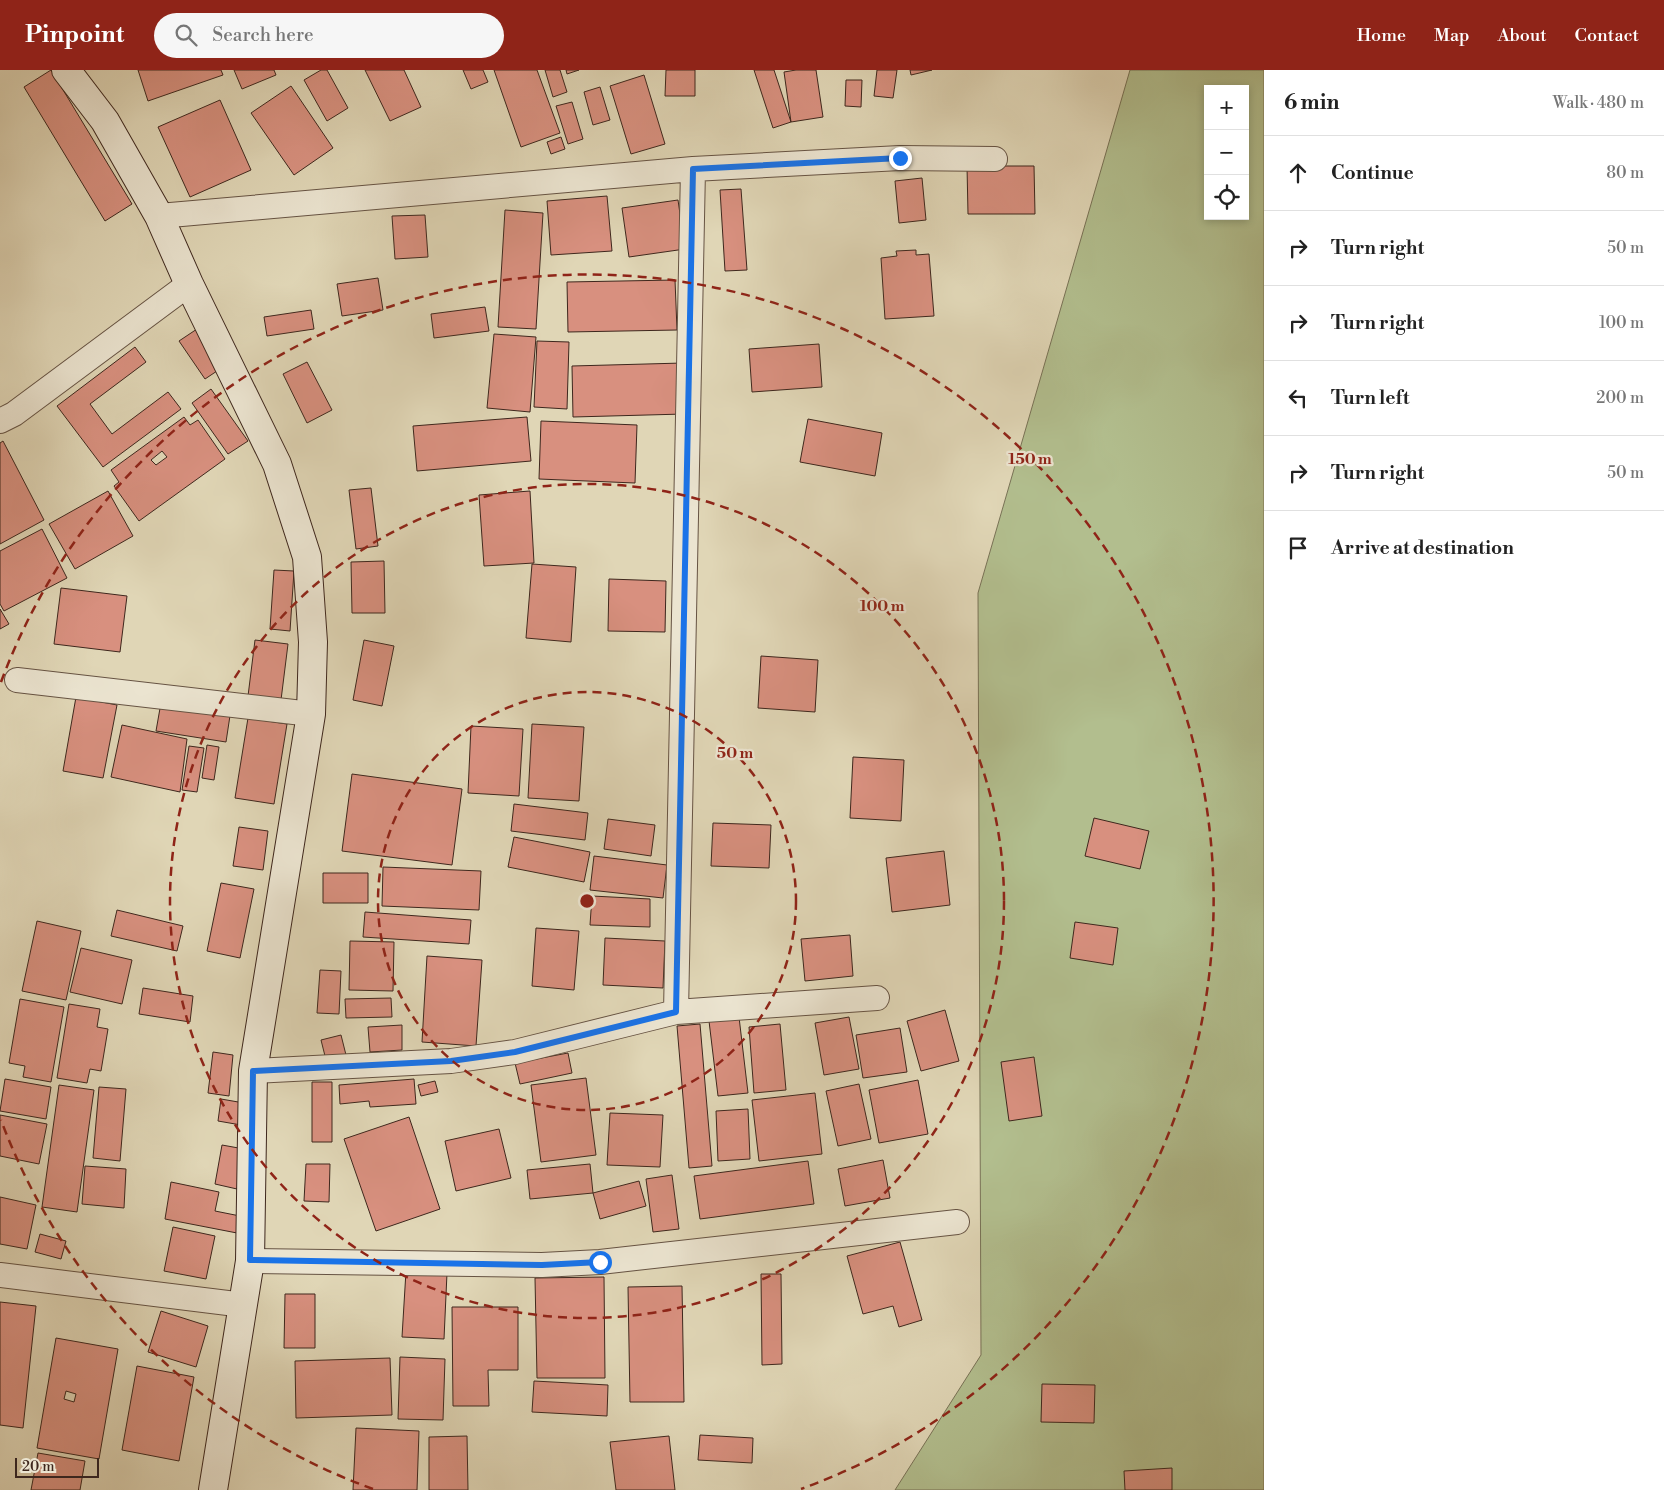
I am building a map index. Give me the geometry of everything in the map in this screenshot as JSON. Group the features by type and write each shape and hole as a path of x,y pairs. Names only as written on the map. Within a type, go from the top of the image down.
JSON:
{"street":[{"path":"66,70 105,120 159,216 189,284 277,464 307,557 313,642 311,714 253,1071 250,1260 213,1490"},
{"path":"159,216 693,169 900,158 995,159"},
{"path":"676,1012 693,169"},
{"path":"0,421 14,414 189,284"},
{"path":"17,680 311,714"},
{"path":"253,1071 460,1060 515,1052 676,1012 877,998"},
{"path":"250,1260 542,1265 600,1262 957,1222"},
{"path":"0,1275 244,1305"}],"green space":[{"path":"1130,70 1264,70 1264,1490 895,1490 981,1355 978,593"}],"building":[{"path":"51,70 132,204 105,221 24,87"},
{"path":"138,70 221,70 223,75 148,101"},
{"path":"234,70 274,70 276,75 242,89"},
{"path":"321,70 327,70 348,108 327,121 304,80"},
{"path":"365,70 404,70 421,107 390,121"},
{"path":"463,70 483,70 488,82 471,89"},
{"path":"494,70 537,70 560,133 521,147"},
{"path":"545,70 560,70 567,92 553,97"},
{"path":"566,70 579,70 567,74"},
{"path":"666,70 695,70 695,96 665,96"},
{"path":"754,70 774,70 791,122 773,128"},
{"path":"816,70 823,117 791,122 784,72"},
{"path":"877,70 897,70 893,98 874,96"},
{"path":"910,70 932,70 911,75"},
{"path":"644,75 665,144 631,154 610,86"},
{"path":"846,80 862,80 861,107 845,106"},
{"path":"291,86 333,148 294,175 251,113"},
{"path":"600,87 610,120 593,125 584,92"},
{"path":"220,100 251,170 190,197 158,127"},
{"path":"572,102 583,139 568,144 556,106"},
{"path":"561,137 565,149 551,154 547,142"},
{"path":"967,166 1034,166 1035,214 968,214"},
{"path":"922,178 926,220 899,223 895,181"},
{"path":"741,189 747,270 725,271 720,190"},
{"path":"607,196 612,251 551,255 547,201"},
{"path":"678,200 685,249 629,257 622,208"},
{"path":"505,210 543,213 536,329 498,327"},
{"path":"425,215 428,257 395,259 392,216"},
{"path":"916,250 916,255 929,254 934,316 885,319 881,258 897,256 896,251"},
{"path":"378,278 383,310 342,316 337,284"},
{"path":"675,280 677,330 568,332 567,282"},
{"path":"485,307 489,331 434,338 431,314"},
{"path":"311,310 314,329 267,336 264,317"},
{"path":"200,327 226,365 205,379 179,341"},
{"path":"494,334 536,337 530,412 487,408"},
{"path":"537,341 569,342 567,409 534,407"},
{"path":"819,344 822,387 752,392 749,349"},
{"path":"135,347 146,362 90,404 112,434 168,392 181,409 103,467 57,406"},
{"path":"307,362 332,410 307,423 283,374"},
{"path":"683,363 684,414 573,417 572,366"},
{"path":"211,389 248,441 228,454 192,403"},
{"path":"184,417 190,425 198,420 225,459 139,521 114,486 119,482 111,470","holes":["162,451 167,457 156,465 151,460"]},
{"path":"527,417 531,461 417,471 413,426"},
{"path":"808,419 882,433 875,476 800,462"},
{"path":"541,421 637,425 635,483 539,479"},
{"path":"3,441 44,520 0,544 0,443"},
{"path":"371,488 378,546 356,549 349,490"},
{"path":"108,491 133,536 75,569 49,524"},
{"path":"530,491 534,563 484,566 479,495"},
{"path":"42,529 67,578 4,611 0,604 0,551"},
{"path":"384,561 385,613 352,613 351,562"},
{"path":"532,564 576,567 571,642 526,638"},
{"path":"274,570 294,571 290,631 270,629"},
{"path":"609,579 666,581 665,632 608,631"},
{"path":"61,588 127,596 120,652 54,644"},
{"path":"0,609 9,624 0,629"},
{"path":"255,640 288,644 281,700 248,696"},
{"path":"364,640 394,646 382,706 353,700"},
{"path":"761,656 818,660 815,712 758,708"},
{"path":"76,697 117,705 103,778 63,771"},
{"path":"162,697 231,709 226,742 156,731"},
{"path":"248,718 287,724 274,804 235,798"},
{"path":"532,724 584,727 579,801 528,798"},
{"path":"122,725 187,739 180,792 111,777"},
{"path":"471,726 523,729 519,796 468,793"},
{"path":"207,745 219,747 214,780 202,778"},
{"path":"189,746 204,748 197,792 182,790"},
{"path":"853,757 904,760 901,821 850,818"},
{"path":"352,774 462,789 452,865 342,851"},
{"path":"514,804 588,813 585,840 511,831"},
{"path":"1094,818 1149,831 1140,869 1085,856"},
{"path":"608,819 655,825 651,856 604,849"},
{"path":"713,823 771,825 769,868 711,866"},
{"path":"239,827 268,831 263,870 233,866"},
{"path":"514,837 590,852 584,882 508,867"},
{"path":"944,851 950,905 892,912 886,858"},
{"path":"594,856 667,865 663,898 590,890"},
{"path":"383,867 481,871 479,910 382,906"},
{"path":"323,873 368,873 368,903 323,903"},
{"path":"221,883 254,889 240,958 207,951"},
{"path":"592,896 650,899 650,927 590,925"},
{"path":"117,910 183,926 177,951 111,936"},
{"path":"365,912 471,920 469,944 363,937"},
{"path":"37,921 81,931 66,1000 22,991"},
{"path":"1075,922 1118,928 1113,965 1070,958"},
{"path":"536,928 579,931 574,990 532,986"},
{"path":"850,935 853,976 805,981 801,939"},
{"path":"605,938 665,941 663,988 603,985"},
{"path":"350,941 394,942 393,991 349,990"},
{"path":"81,948 132,960 122,1004 70,992"},
{"path":"427,956 482,960 476,1046 422,1042"},
{"path":"320,970 341,971 339,1014 317,1013"},
{"path":"143,988 193,996 190,1022 139,1014"},
{"path":"391,998 392,1017 346,1018 345,999"},
{"path":"20,999 64,1007 51,1082 23,1077 25,1066 9,1063"},
{"path":"69,1004 100,1009 97,1027 108,1029 101,1071 90,1069 87,1083 57,1078"},
{"path":"945,1010 959,1061 921,1071 907,1021"},
{"path":"739,1017 748,1093 718,1096 709,1021"},
{"path":"849,1017 859,1069 824,1075 815,1023"},
{"path":"700,1024 712,1166 689,1168 677,1026"},
{"path":"780,1024 786,1090 754,1093 749,1027"},
{"path":"402,1025 402,1050 370,1052 368,1027"},
{"path":"900,1028 907,1072 863,1078 856,1035"},
{"path":"341,1035 346,1055 326,1060 321,1040"},
{"path":"213,1052 233,1055 229,1096 208,1093"},
{"path":"568,1053 572,1073 520,1084 515,1063"},
{"path":"1034,1057 1042,1116 1009,1121 1001,1062"},
{"path":"586,1078 596,1155 541,1162 531,1085"},
{"path":"5,1079 51,1087 46,1119 0,1111"},
{"path":"414,1079 416,1104 370,1107 369,1101 340,1104 339,1085"},
{"path":"918,1080 928,1134 879,1143 869,1090"},
{"path":"435,1081 438,1092 421,1096 418,1085"},
{"path":"312,1082 332,1082 332,1142 312,1142"},
{"path":"859,1084 871,1139 838,1146 826,1091"},
{"path":"59,1085 94,1090 77,1212 42,1207"},
{"path":"99,1087 126,1089 120,1161 93,1158"},
{"path":"815,1093 822,1154 759,1161 752,1100"},
{"path":"221,1099 244,1103 241,1125 218,1121"},
{"path":"748,1109 750,1159 718,1161 716,1111"},
{"path":"610,1113 663,1115 660,1167 607,1165"},
{"path":"0,1115 47,1124 39,1164 0,1156"},
{"path":"409,1117 440,1209 376,1231 344,1139"},
{"path":"499,1129 511,1178 456,1191 445,1141"},
{"path":"222,1145 244,1149 237,1189 215,1184"},
{"path":"883,1160 890,1198 845,1206 838,1169"},
{"path":"808,1161 814,1204 700,1219 694,1176"},
{"path":"306,1164 330,1164 329,1202 304,1201"},
{"path":"590,1164 593,1193 530,1199 527,1170"},
{"path":"85,1166 126,1169 124,1208 82,1204"},
{"path":"672,1175 679,1229 653,1232 646,1179"},
{"path":"639,1181 646,1206 600,1219 593,1193"},
{"path":"171,1182 219,1192 215,1211 240,1216 237,1233 165,1219"},
{"path":"0,1197 36,1205 27,1249 0,1244"},
{"path":"173,1227 215,1236 206,1279 164,1271"},
{"path":"40,1234 66,1241 61,1259 35,1252"},
{"path":"900,1242 922,1320 899,1327 893,1306 863,1314 847,1256"},
{"path":"406,1271 447,1273 444,1339 402,1337"},
{"path":"761,1274 781,1274 782,1364 762,1365"},
{"path":"604,1277 605,1378 537,1378 535,1278"},
{"path":"682,1286 684,1402 630,1402 628,1287"},
{"path":"285,1294 315,1294 315,1348 284,1348"},
{"path":"0,1302 36,1306 23,1428 0,1425"},
{"path":"452,1307 518,1307 518,1370 488,1370 489,1406 453,1406"},
{"path":"161,1311 208,1326 196,1367 148,1352"},
{"path":"56,1338 118,1349 99,1459 37,1448","holes":["66,1391 76,1394 74,1402 64,1399"]},
{"path":"400,1357 445,1359 443,1420 398,1419"},
{"path":"390,1358 392,1415 296,1418 295,1361"},
{"path":"137,1366 194,1377 179,1461 122,1450"},
{"path":"534,1381 608,1385 607,1416 532,1412"},
{"path":"1042,1384 1095,1385 1094,1423 1041,1422"},
{"path":"356,1428 419,1431 417,1490 353,1490"},
{"path":"700,1435 753,1438 752,1463 698,1460"},
{"path":"467,1436 468,1490 429,1490 429,1437"},
{"path":"669,1436 675,1490 616,1490 610,1442"},
{"path":"38,1453 85,1461 80,1490 31,1490"},
{"path":"1172,1468 1172,1490 1125,1490 1124,1471"}],"route":[{"path":"600,1262 542,1265 250,1260 253,1071 451,1061 515,1052 676,1012 693,169 900,158"}]}
